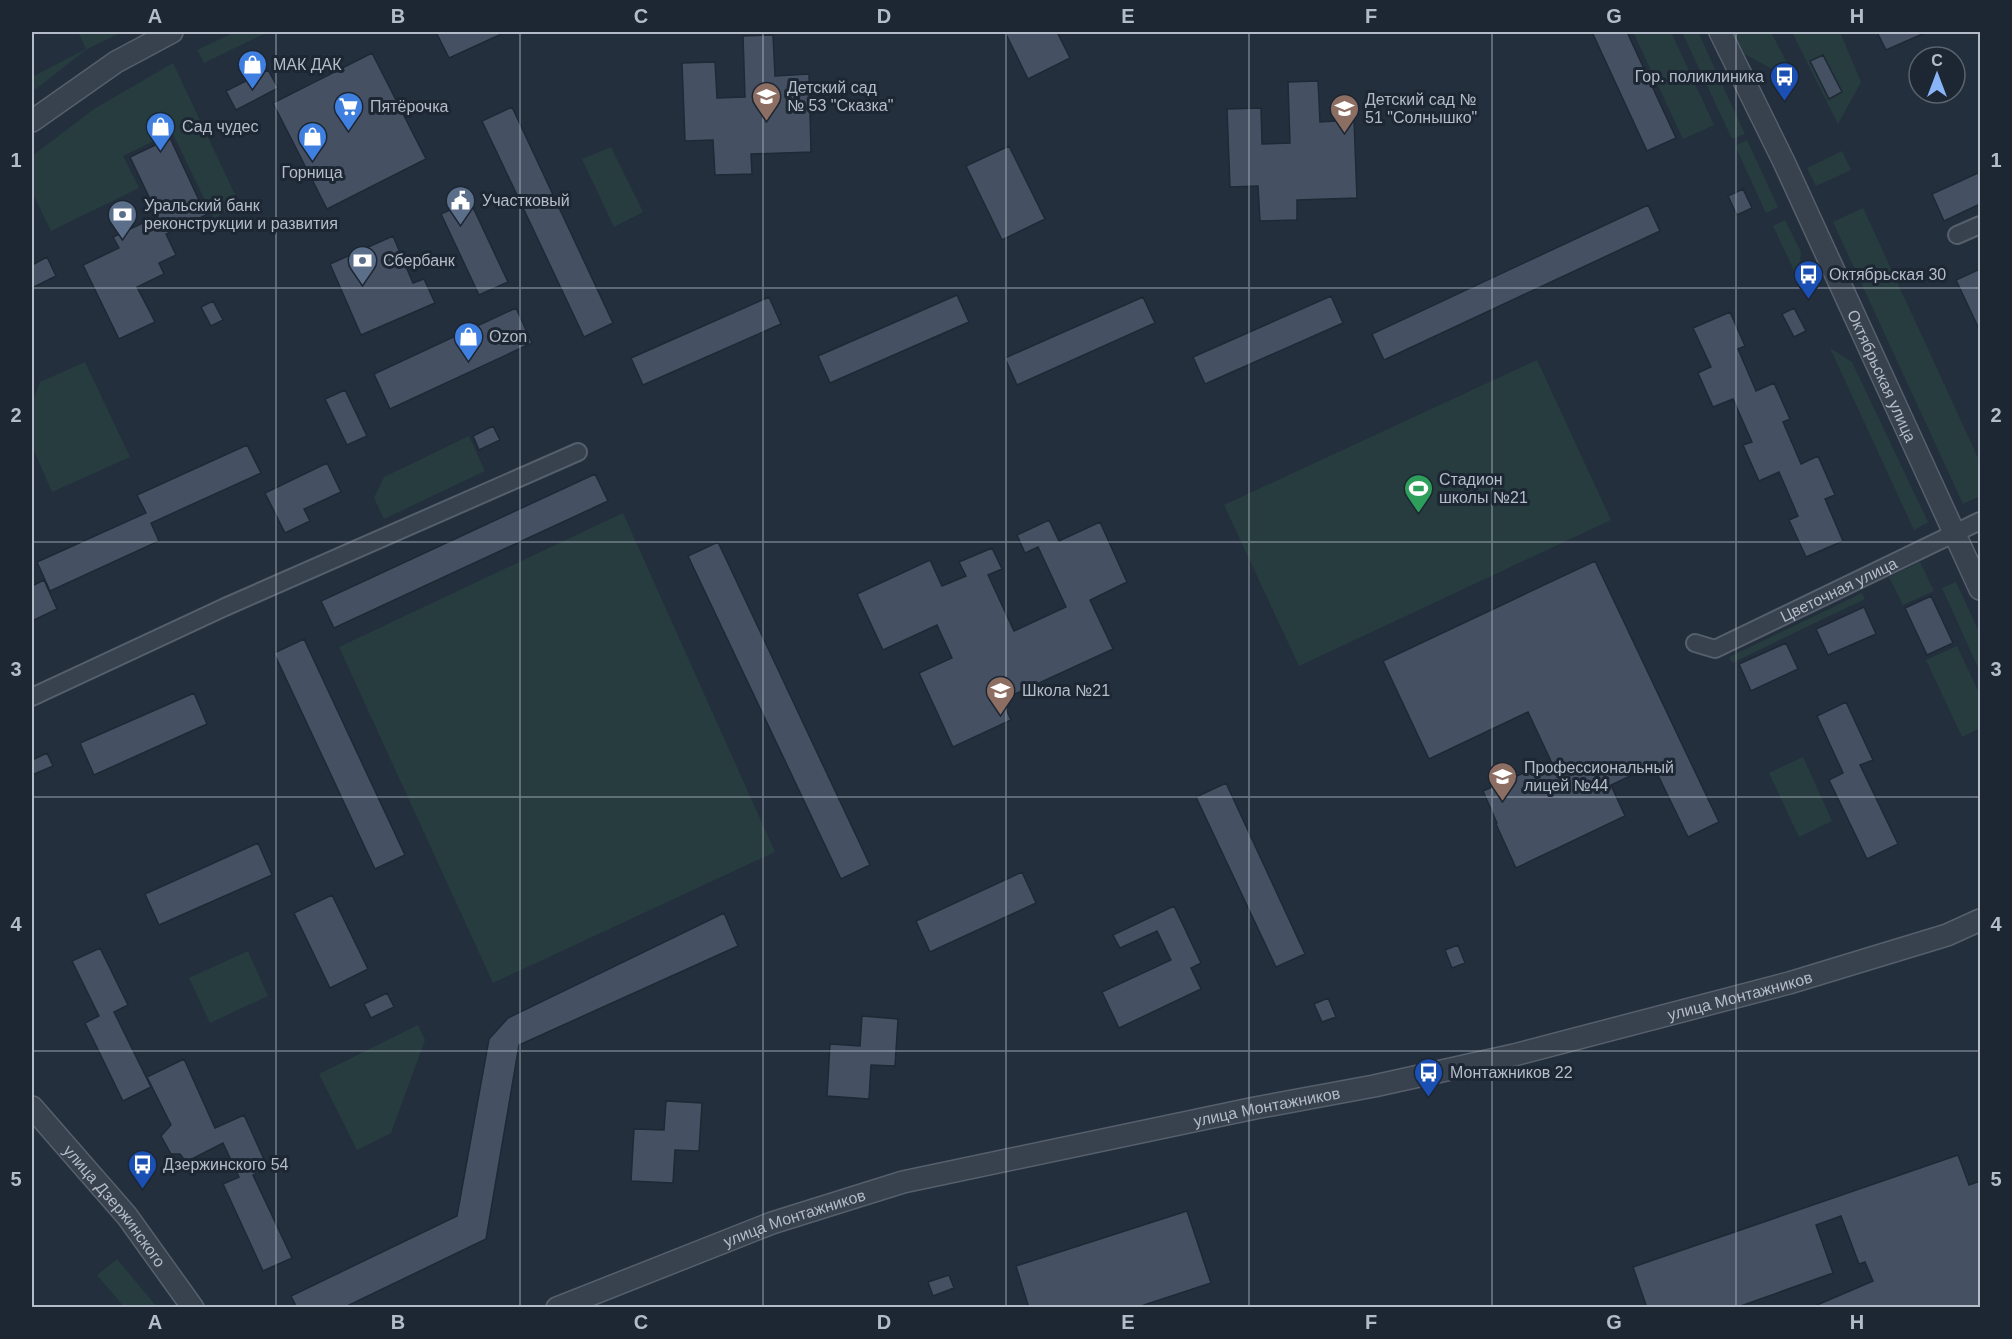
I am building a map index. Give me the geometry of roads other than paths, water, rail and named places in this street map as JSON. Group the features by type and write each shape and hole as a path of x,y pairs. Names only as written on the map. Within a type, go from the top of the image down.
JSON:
{"street":[{"path":"32,121 116,62 172,32"},
{"name":"Октябрьская улица","path":"1720,32 1784,162 1980,589"},
{"path":"1957,235 1980,225"},
{"path":"32,697 225,607 578,452"},
{"name":"Цветочная улица","path":"1695,643 1715,649 1980,521"},
{"name":"улица Монтажников","path":"557,1308 772,1223 903,1182 1255,1108 1374,1086 1514,1055 1789,983 1947,935 1980,920"},
{"name":"улица Дзержинского","path":"32,1107 127,1216 193,1308"}],"place":[{"name":"МАК ДАК","path":"252,90"},
{"name":"Гор. поликлиника","path":"1785,102"},
{"name":"Детский сад № 53 \"Сказка\"","path":"766,122"},
{"name":"Пятёрочка","path":"349,132"},
{"name":"Детский сад № 51 \"Солнышко\"","path":"1344,134"},
{"name":"Сад чудес","path":"161,152"},
{"name":"Горница","path":"312,162"},
{"name":"Участковый","path":"461,226"},
{"name":"Уральский банк реконструкции и развития","path":"123,240"},
{"name":"Сбербанк","path":"362,286"},
{"name":"Октябрьская 30","path":"1808,300"},
{"name":"Ozon","path":"468,362"},
{"name":"Стадион школы №21","path":"1418,514"},
{"name":"Школа №21","path":"1001,716"},
{"name":"Профессиональный лицей №44","path":"1503,802"},
{"name":"Монтажников 22","path":"1429,1098"},
{"name":"Дзержинского 54","path":"142,1190"}]}
